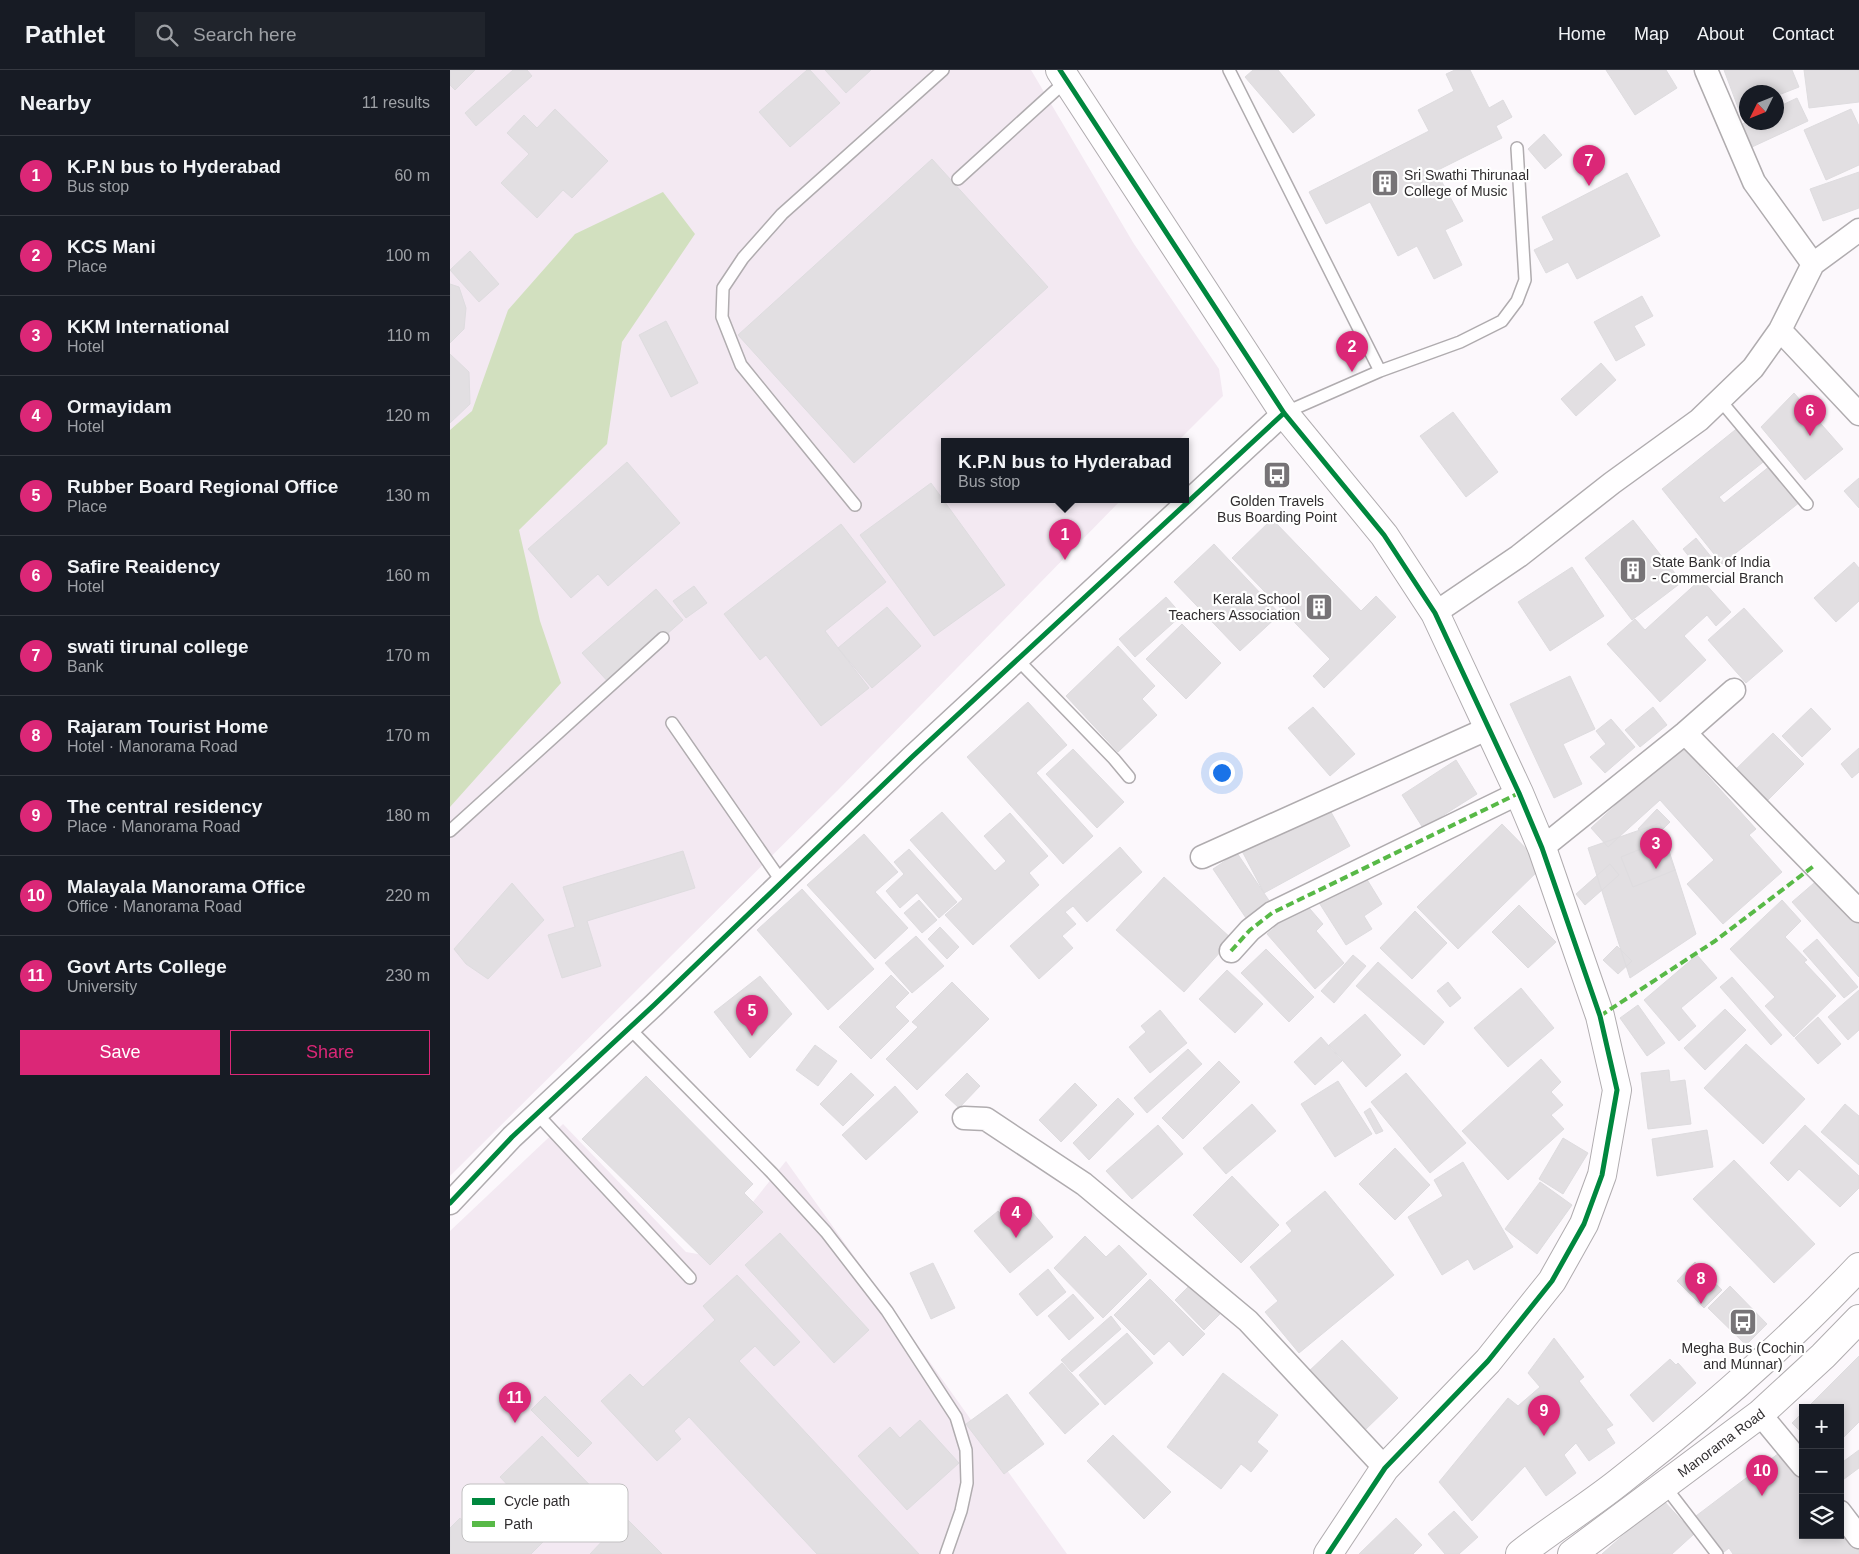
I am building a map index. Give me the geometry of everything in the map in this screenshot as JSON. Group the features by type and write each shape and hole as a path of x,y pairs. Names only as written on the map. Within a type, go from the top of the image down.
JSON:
{"street":[{"path":"1706,70 1754,182 1813,264"},
{"path":"1063,75 1284,414 1384,535 1435,613 1519,792 1542,848 1600,1016 1616,1090 1602,1175 1584,1224 1552,1281 1488,1361 1385,1468 1328,1554"},
{"path":"1435,613 1519,556 1612,483 1699,420 1753,368 1780,330 1813,264 1859,230"},
{"path":"1780,330 1859,414"},
{"path":"1189,502 1284,414"},
{"path":"450,1203 512,1137 630,1028 912,757 1188,503"},
{"path":"1542,848 1685,733 1734,690"},
{"path":"1202,857 1489,728"},
{"path":"1685,733 1859,911"},
{"path":"1231,951 1250,930 1272,913 1519,792"},
{"path":"964,1118 986,1119 1084,1184 1248,1321 1385,1468"},
{"path":"1520,1554 1623,1480 1708,1411 1819,1309 1859,1267"},
{"name":"Manorama Road","path":"1572,1554 1760,1414 1823,1356 1859,1319"},
{"path":"1760,1414 1799,1461"},
{"path":"1844,1517 1859,1536"}],"lane":[{"path":"855,505 741,365 722,317 723,288 742,258 782,214 943,70"},
{"path":"1229,70 1380,371"},
{"path":"958,178 1063,75"},
{"path":"1284,414 1380,371 1460,342 1502,321 1517,301 1525,280 1517,148"},
{"path":"1720,400 1807,504"},
{"path":"450,831 662,638"},
{"path":"1018,660 1129,777"},
{"path":"672,723 782,882"},
{"path":"630,1028 772,1173 826,1232 887,1312 956,1417 966,1450 967,1483 961,1512 946,1554"},
{"path":"537,1114 690,1278"},
{"path":"1664,1485 1717,1554"}],"shaded area":[{"path":"450,70 1031,70 1134,244 1219,369 1223,396 1181,438 941,438 941,503 1118,503 838,790 450,1176"},
{"path":"563,1124 686,1252 709,1256 786,1161 1067,1554 450,1554 450,1231"}],"green space":[{"path":"663,192 695,234 622,342 607,444 519,530 540,621 561,683 450,807 450,430 472,411 508,310 575,234"}],"building":[{"path":"450,70 475,70 455,90 450,85"},
{"path":"513,70 527,70 532,76 476,126 465,113"},
{"path":"807,70 810,70 840,103 790,147 759,112"},
{"path":"825,70 871,70 846,93"},
{"path":"1253,70 1278,70 1315,115 1293,133 1245,77"},
{"name":"Sri Swathi Thirunaal College of Music","path":"1455,70 1470,70 1489,108 1503,100 1512,117 1496,126 1502,138 1436,171 1463,221 1445,230 1462,265 1434,279 1417,246 1398,256 1370,202 1326,224 1309,192 1429,131 1418,110 1454,91 1446,74"},
{"path":"1606,70 1666,70 1677,88 1635,115"},
{"path":"1724,70 1792,70 1799,87 1784,93 1784,85 1739,85 1739,110"},
{"path":"1804,70 1859,70 1859,102 1809,108"},
{"path":"1797,98 1808,121 1752,147 1744,130 1784,130 1784,104"},
{"path":"555,109 608,161 572,198 563,190 537,218 501,183 529,154 507,133 524,115 537,128"},
{"path":"1851,109 1859,126 1859,165 1826,180 1804,130"},
{"path":"1544,134 1562,155 1545,169 1528,149"},
{"path":"932,159 1048,287 854,463 738,335"},
{"path":"1859,172 1859,208 1823,221 1810,189"},
{"path":"1627,173 1660,236 1577,279 1568,262 1546,273 1534,250 1554,240 1542,217"},
{"path":"470,251 499,284 479,302 450,270"},
{"path":"450,284 459,287 466,308 464,329 450,343"},
{"path":"1642,296 1653,316 1634,326 1645,345 1616,361 1594,322"},
{"path":"666,321 698,383 671,397 639,335"},
{"path":"450,354 469,372 470,404 450,423"},
{"path":"1601,363 1616,380 1576,416 1561,399"},
{"path":"1794,393 1843,449 1805,480 1761,427"},
{"path":"1453,412 1498,472 1466,497 1420,436"},
{"path":"1740,426 1767,459 1719,497 1724,503 1770,466 1800,502 1722,564 1662,489"},
{"path":"627,462 680,523 608,586 598,574 571,598 528,549"},
{"path":"1859,478 1859,508 1844,491"},
{"path":"931,483 941,497 941,503 946,503 1005,585 934,636 860,535"},
{"name":"Kerala School Teachers Association","path":"1272,519 1361,611 1376,596 1396,617 1324,688 1313,676 1330,659 1232,558"},
{"name":"State Bank of India - Commercial Branch","path":"1633,520 1682,582 1632,620 1585,558"},
{"path":"841,524 886,582 825,631 869,688 821,726 766,655 760,660 724,614"},
{"path":"1696,538 1712,558 1699,569 1683,549"},
{"path":"1214,544 1280,614 1240,651 1174,582"},
{"path":"1854,562 1859,568 1859,601 1836,622 1814,598"},
{"path":"1572,567 1604,616 1550,651 1518,602"},
{"path":"1701,579 1731,612 1716,626 1707,615 1684,636 1706,660 1660,702 1607,644 1635,619 1645,630"},
{"path":"694,586 707,603 686,618 673,601"},
{"path":"656,589 683,620 610,684 582,653"},
{"path":"1166,597 1182,615 1135,657 1119,639"},
{"path":"887,607 921,646 872,688 838,648"},
{"path":"1744,608 1783,651 1746,683 1708,640"},
{"path":"1182,624 1221,663 1186,699 1146,659"},
{"path":"1118,646 1155,686 1142,699 1157,715 1118,752 1066,696"},
{"path":"1570,676 1595,729 1563,744 1582,784 1554,798 1510,704"},
{"path":"1028,702 1067,745 1036,773 1093,836 1063,864 967,757"},
{"path":"1313,707 1355,754 1330,776 1288,728"},
{"path":"1653,707 1667,725 1640,747 1625,730"},
{"path":"1811,708 1831,729 1802,757 1782,736"},
{"path":"1611,719 1635,747 1605,773 1590,757 1606,744 1596,731"},
{"path":"1773,733 1804,764 1764,804 1733,772"},
{"path":"1682,744 1699,766 1756,829 1749,835 1782,872 1723,924 1687,884 1714,860 1660,800 1608,847 1591,828"},
{"path":"1859,748 1859,772 1852,778 1841,764"},
{"path":"1073,749 1124,802 1097,828 1046,774"},
{"path":"1456,760 1477,794 1423,828 1402,795"},
{"path":"1327,805 1350,846 1264,893 1242,851"},
{"path":"1657,809 1670,822 1650,842 1638,829"},
{"path":"942,812 995,871 1006,861 984,836 1010,813 1048,856 1029,873 1039,885 973,945 945,915 963,899 910,840"},
{"path":"1660,823 1696,934 1630,978 1588,848"},
{"path":"1502,824 1543,866 1458,949 1417,907"},
{"path":"864,834 898,872 875,892 908,928 875,959 807,885"},
{"path":"1663,840 1675,870 1633,887 1621,857"},
{"path":"1120,847 1142,872 1087,922 1073,906 1065,912 1076,924 1062,936 1073,948 1039,979 1010,946"},
{"path":"909,849 957,902 939,918 917,893 900,908 886,891 904,874 894,862"},
{"path":"683,851 695,888 587,921 601,966 562,978 548,935 575,927 563,887"},
{"path":"1237,853 1270,902 1246,918 1213,869"},
{"path":"1610,864 1619,875 1585,905 1576,894"},
{"path":"1363,873 1382,904 1364,916 1372,929 1346,945 1318,901"},
{"path":"1164,877 1232,939 1184,992 1116,930"},
{"path":"1821,877 1859,921 1859,977 1792,902"},
{"path":"512,883 544,920 488,979 466,964 454,949"},
{"path":"802,889 874,969 828,1010 757,930"},
{"path":"919,900 937,920 922,933 904,913"},
{"path":"1782,900 1801,921 1785,937 1807,960 1804,962 1836,996 1794,1037 1765,1006 1775,997 1730,949"},
{"path":"1304,902 1323,924 1316,931 1344,963 1315,989 1267,934"},
{"path":"1519,905 1556,942 1528,968 1492,932"},
{"path":"1415,911 1447,943 1412,979 1380,948"},
{"path":"940,927 959,947 947,959 928,939"},
{"path":"916,936 944,966 912,993 885,963"},
{"path":"1817,939 1858,987 1844,998 1803,951"},
{"path":"1617,946 1632,961 1618,974 1603,960"},
{"path":"1266,949 1314,997 1289,1022 1241,973"},
{"path":"1353,955 1366,966 1334,1003 1321,991"},
{"path":"1697,955 1717,978 1681,1008 1696,1026 1679,1041 1644,1000"},
{"path":"1378,962 1444,1022 1424,1045 1356,986"},
{"path":"1227,970 1263,1004 1235,1033 1199,999"},
{"path":"891,975 909,993 895,1007 909,1021 871,1059 839,1027"},
{"path":"760,976 792,1014 750,1058 714,1012"},
{"path":"1732,977 1782,1035 1771,1045 1720,987"},
{"path":"952,982 989,1019 917,1090 886,1059 918,1027 912,1022"},
{"path":"1448,982 1461,998 1450,1007 1437,991"},
{"path":"1521,988 1554,1028 1508,1067 1474,1028"},
{"path":"1859,990 1859,1030 1848,1040 1828,1017"},
{"path":"1638,1005 1665,1043 1647,1056 1620,1018"},
{"path":"1725,1009 1746,1030 1705,1070 1684,1048"},
{"path":"1160,1010 1187,1043 1150,1073 1129,1047 1146,1032 1141,1026"},
{"path":"1365,1014 1401,1055 1366,1087 1329,1045"},
{"path":"1818,1017 1841,1044 1818,1064 1795,1038"},
{"path":"1321,1037 1342,1061 1315,1085 1294,1062"},
{"path":"1746,1044 1805,1099 1763,1144 1704,1088"},
{"path":"815,1045 837,1061 818,1086 796,1070"},
{"path":"1188,1049 1202,1064 1147,1113 1134,1098"},
{"path":"1541,1059 1561,1082 1551,1092 1563,1105 1551,1115 1564,1129 1508,1180 1462,1131"},
{"path":"1219,1061 1240,1082 1183,1139 1162,1118"},
{"path":"1669,1070 1670,1082 1685,1080 1691,1124 1648,1129 1641,1073"},
{"path":"851,1073 874,1095 843,1126 820,1104"},
{"path":"967,1073 980,1086 959,1108 945,1095"},
{"path":"1406,1073 1466,1143 1430,1173 1371,1102"},
{"path":"646,1076 753,1184 744,1193 763,1212 710,1265 582,1139"},
{"path":"1338,1081 1372,1134 1335,1157 1301,1104"},
{"path":"1075,1083 1097,1105 1061,1142 1039,1120"},
{"path":"895,1086 918,1112 866,1160 842,1135"},
{"path":"1118,1098 1134,1114 1089,1160 1073,1143"},
{"path":"1252,1104 1276,1131 1226,1174 1203,1148"},
{"path":"1845,1104 1859,1116 1859,1165 1821,1132"},
{"path":"1370,1108 1383,1131 1376,1134 1364,1112"},
{"path":"1158,1125 1183,1154 1132,1199 1106,1171"},
{"path":"1805,1125 1859,1176 1859,1188 1840,1207 1799,1169 1788,1181 1770,1163"},
{"path":"1707,1130 1713,1167 1657,1176 1652,1139"},
{"path":"1563,1138 1588,1153 1563,1194 1539,1179"},
{"path":"1395,1148 1430,1185 1395,1220 1359,1184"},
{"path":"1734,1160 1815,1244 1774,1283 1693,1199"},
{"path":"1463,1162 1513,1247 1474,1270 1468,1259 1442,1275 1408,1217 1443,1196 1434,1180"},
{"path":"1232,1176 1279,1225 1241,1263 1193,1215"},
{"path":"1540,1182 1572,1205 1537,1254 1505,1229"},
{"path":"1325,1191 1394,1275 1299,1353 1265,1312 1278,1301 1250,1267 1292,1231 1286,1223"},
{"path":"1027,1206 1053,1237 1010,1273 974,1231 998,1211 1007,1222"},
{"path":"780,1233 869,1330 834,1363 745,1265"},
{"path":"1085,1236 1106,1257 1119,1245 1147,1274 1103,1318 1054,1268"},
{"path":"1695,1262 1722,1290 1704,1308 1677,1281"},
{"path":"933,1263 955,1308 931,1319 910,1273"},
{"path":"1048,1269 1066,1292 1037,1316 1019,1294"},
{"path":"737,1275 800,1342 774,1366 755,1346 739,1361 919,1554 817,1554 689,1417 674,1431 681,1439 657,1461 601,1401 630,1374 643,1387 715,1320 703,1306"},
{"path":"1150,1279 1205,1334 1183,1356 1169,1341 1154,1355 1114,1315"},
{"path":"1195,1280 1224,1310 1204,1330 1175,1300"},
{"path":"1730,1286 1767,1324 1746,1345 1708,1308"},
{"path":"1073,1294 1094,1318 1069,1340 1048,1316"},
{"path":"1111,1316 1121,1329 1072,1372 1061,1360"},
{"path":"1127,1333 1153,1363 1105,1405 1079,1375"},
{"path":"1554,1338 1584,1377 1579,1381 1613,1425 1606,1429 1615,1443 1589,1461 1576,1443 1564,1455 1576,1473 1546,1496 1525,1466 1472,1521 1439,1482 1508,1398 1518,1406 1540,1387 1528,1373"},
{"path":"1342,1340 1398,1398 1364,1431 1307,1373"},
{"path":"1859,1356 1859,1422 1844,1437 1844,1404 1811,1404"},
{"path":"1670,1359 1676,1365 1678,1363 1696,1383 1653,1422 1630,1395"},
{"path":"1062,1363 1099,1404 1065,1434 1029,1393"},
{"path":"1223,1373 1278,1415 1257,1442 1268,1451 1251,1472 1241,1464 1221,1489 1167,1447"},
{"path":"1007,1394 1044,1444 1004,1474 966,1424"},
{"path":"545,1396 592,1443 578,1457 531,1410"},
{"path":"1799,1416 1799,1430 1792,1423"},
{"path":"920,1420 959,1463 907,1510 858,1456 890,1427 900,1438"},
{"path":"1113,1435 1171,1492 1144,1519 1087,1461"},
{"path":"542,1436 589,1484 507,1484 500,1477"},
{"path":"1783,1450 1799,1471 1799,1539 1844,1539 1844,1530 1859,1550 1859,1554 1733,1554 1729,1548 1724,1552 1696,1516"},
{"path":"1859,1450 1859,1468 1844,1479 1844,1461"},
{"path":"1663,1500 1694,1534 1672,1554 1602,1554"},
{"path":"1454,1511 1478,1537 1459,1554 1445,1554 1428,1534"},
{"path":"460,1518 462,1520 462,1542 543,1542 531,1554 450,1554 450,1528"},
{"path":"1396,1518 1422,1545 1413,1554 1359,1554"},
{"path":"628,1520 662,1554 590,1554 601,1542 628,1542"}],"marked path":[{"path":"1231,951 1250,930 1272,913 1519,793"},
{"path":"1600,1016 1715,941 1815,865"}],"cycle path":[{"path":"1060,70 1284,413 1384,535 1435,613 1519,793 1542,848 1600,1016 1617,1090 1602,1175 1584,1224 1552,1281 1488,1361 1385,1468 1328,1554"},
{"path":"1189,501 1284,413"},
{"path":"450,1203 512,1137 654,1005 912,757 1187,503"}],"place":[{"name":"Sri Swathi Thirunaal College of Music","path":"1385,183"},
{"name":"swati tirunal college","path":"1589,186"},
{"name":"KCS Mani","path":"1352,372"},
{"name":"Safire Reaidency","path":"1810,436"},
{"name":"Golden Travels Bus Boarding Point","path":"1277,475"},
{"name":"K.P.N bus to Hyderabad","path":"1065,560"},
{"name":"State Bank of India - Commercial Branch","path":"1633,570"},
{"name":"Kerala School Teachers Association","path":"1319,607"},
{"name":"KKM International","path":"1656,869"},
{"name":"Rubber Board Regional Office","path":"752,1036"},
{"name":"Ormayidam","path":"1016,1238"},
{"name":"Rajaram Tourist Home","path":"1701,1304"},
{"name":"Megha Bus (Cochin and Munnar)","path":"1743,1322"},
{"name":"Govt Arts College","path":"515,1423"},
{"name":"The central residency","path":"1544,1436"},
{"name":"Malayala Manorama Office","path":"1762,1496"}]}
